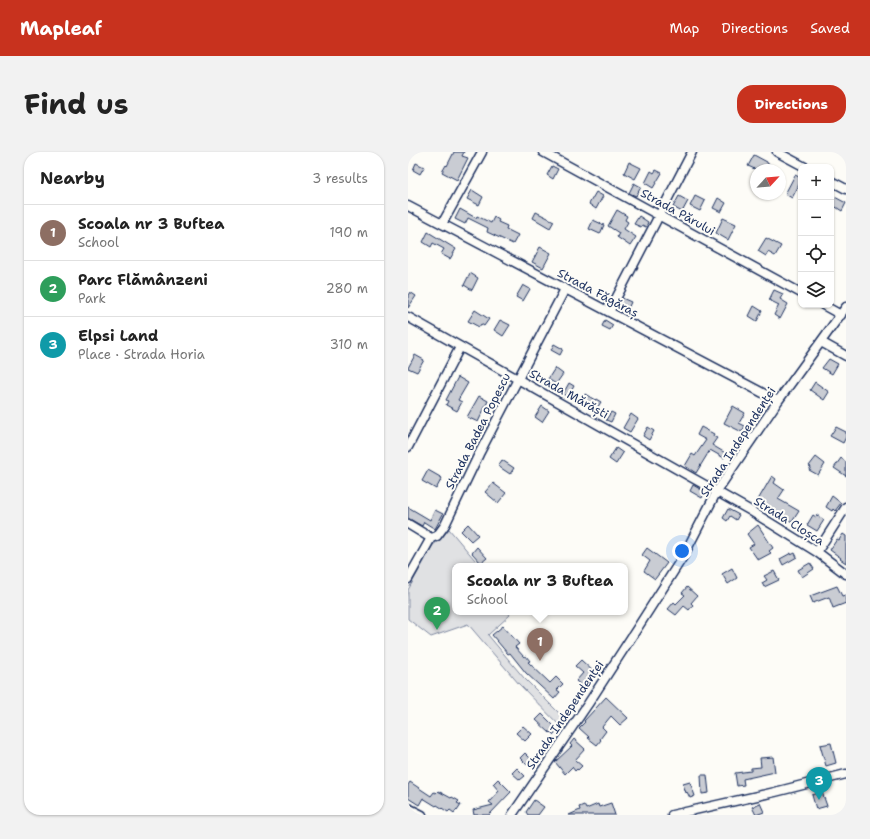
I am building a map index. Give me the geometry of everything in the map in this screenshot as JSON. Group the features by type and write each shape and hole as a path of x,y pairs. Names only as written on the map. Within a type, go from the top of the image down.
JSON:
{"street":[{"path":"442,224 482,152"},
{"name":"Strada Părului","path":"543,152 798,291"},
{"path":"609,312 692,152"},
{"path":"777,152 799,164"},
{"path":"834,183 846,189"},
{"name":"Strada Făgăraș","path":"408,206 778,401"},
{"name":"Strada Badea Popescu","path":"408,579 431,538 437,536 445,525 479,454 565,289"},
{"name":"Strada Independenței","path":"512,815 588,704 684,555 717,491 778,401 846,307"},
{"path":"829,308 841,314"},
{"name":"Strada Mărăști","path":"408,317 717,491"},
{"path":"821,342 846,356"},
{"path":"409,443 460,347"},
{"name":"Strada Cloșca","path":"717,491 816,552 846,574"},
{"path":"816,552 846,507"},
{"path":"408,524 431,538"},
{"path":"672,815 775,792 846,774"},
{"path":"408,808 422,815"}],"shaded area":[{"path":"449,529 477,563 452,563 452,615 510,615 488,635 524,678 569,723 564,730 519,684 468,624 431,637 408,619 408,590 433,545 441,539"}],"building":[{"path":"454,152 464,152 462,156 468,158 457,180 442,172 446,165 447,166"},
{"path":"754,155 769,164 750,164 750,167 748,166"},
{"path":"629,162 641,168 635,179 624,173"},
{"path":"416,163 424,167 420,174 413,170"},
{"path":"552,166 558,169 553,179 547,175"},
{"path":"656,170 662,173 653,188 645,183 651,171 654,173"},
{"path":"795,175 798,176 798,187 792,198 786,195"},
{"path":"634,183 641,187 636,196 629,193"},
{"path":"472,190 483,197 479,205 467,199"},
{"path":"596,192 603,196 596,209 589,204"},
{"path":"679,196 688,201 682,212 673,207"},
{"path":"695,196 705,201 700,211 690,206"},
{"path":"834,197 846,203 842,211 834,206"},
{"path":"718,198 726,203 721,212 713,208"},
{"path":"460,209 476,218 477,216 491,223 494,217 499,220 498,222 507,226 506,229 518,235 513,244 487,232 488,228 468,218 465,224 455,219"},
{"path":"617,210 627,216 625,220 628,222 624,229 636,237 630,246 617,237 619,233 608,226"},
{"path":"536,212 554,221 550,228 533,218"},
{"path":"639,216 648,222 646,227 642,225 641,227 634,224"},
{"path":"723,218 736,224 728,240 716,233"},
{"path":"593,220 604,225 600,234 589,229"},
{"path":"428,232 456,249 450,259 441,254 444,249 433,243 431,247 423,242"},
{"path":"766,238 781,246 775,256 768,252 766,256 758,251"},
{"path":"540,247 551,253 543,268 532,262"},
{"path":"470,273 478,278 472,290 464,285"},
{"path":"523,285 530,289 523,301 516,297"},
{"path":"774,290 783,294 780,299 788,304 780,319 774,315 779,305 769,300"},
{"path":"410,292 416,296 408,308 408,295"},
{"path":"622,298 631,302 626,313 617,309"},
{"path":"754,306 762,311 757,321 749,316"},
{"path":"475,310 489,319 484,326 481,324 479,327 468,321"},
{"path":"500,320 510,325 503,336 494,330"},
{"path":"605,320 613,325 610,330 602,326"},
{"path":"554,344 563,349 560,355 551,350"},
{"path":"415,355 424,360 417,372 408,368"},
{"path":"829,359 838,364 832,374 822,368"},
{"path":"555,368 563,374 556,384 548,379"},
{"path":"458,377 468,383 458,400 462,402 457,411 446,405 448,401 446,400"},
{"path":"815,382 829,392 824,400 810,390"},
{"path":"569,383 574,386 568,397 563,394"},
{"path":"585,394 601,402 595,411 579,402"},
{"path":"479,396 488,401 478,422 467,417"},
{"path":"542,406 549,411 542,422 535,417"},
{"path":"733,406 745,413 739,423 745,426 742,432 724,423"},
{"path":"611,412 615,414 611,422 606,420"},
{"path":"631,414 638,419 630,432 623,428"},
{"path":"648,427 654,431 649,440 643,436"},
{"path":"701,427 714,434 713,436 717,438 712,445 727,454 724,458 710,450 696,473 685,466 692,454 695,456 706,440 697,435"},
{"path":"836,427 846,432 846,437 843,443 830,436"},
{"path":"616,448 623,453 616,464 609,459"},
{"path":"816,457 825,464 818,475 809,470 811,467 809,466"},
{"path":"841,458 846,462 846,476 834,468"},
{"path":"502,460 514,468 510,474 498,466"},
{"path":"428,470 442,478 436,489 422,481"},
{"path":"772,476 776,479 774,483 784,490 778,499 799,511 792,522 772,509 771,511 760,505 759,508 755,505"},
{"path":"453,477 460,481 454,492 447,488"},
{"path":"493,483 506,493 498,503 485,492"},
{"path":"693,485 705,492 702,498 690,491"},
{"path":"832,496 841,503 835,511 833,509 832,511 826,507"},
{"path":"408,507 430,520 435,510 443,514 435,529 424,522 422,526 408,518"},
{"path":"728,509 739,515 736,520 730,516 727,521 723,518"},
{"path":"813,515 816,517 817,515 824,520 817,531 807,525"},
{"path":"468,524 478,535 471,541 461,531"},
{"path":"758,525 773,548 769,551 771,553 758,560 749,547 754,544 747,534"},
{"path":"843,534 846,536 846,563 830,550 837,539 839,540"},
{"path":"477,547 487,558 481,563 472,553"},
{"path":"647,548 667,563 655,579 644,571 650,561 642,555"},
{"path":"791,553 791,555 795,553 797,557 783,565 780,559"},
{"path":"810,563 814,569 802,577 798,570"},
{"path":"732,568 737,578 728,584 722,574"},
{"path":"774,571 779,580 764,587 762,583 767,580 764,576"},
{"path":"837,586 842,596 845,595 846,603 833,608 829,597 813,603 810,596"},
{"path":"687,587 697,596 691,603 693,605 689,610 684,606 676,615 668,609 674,602 676,604 685,595 682,593"},
{"path":"503,626 519,644 515,647 524,657 526,656 530,661 528,662 550,683 556,677 563,684 557,690 560,692 554,699 526,673 510,653 508,654 492,635"},
{"path":"581,660 594,672 585,680 589,684 586,688 576,681 583,673 575,666"},
{"path":"606,697 628,718 620,725 611,716 602,727 606,731 597,745 579,728"},
{"path":"542,714 558,730 554,735 536,720"},
{"path":"523,726 532,734 525,741 516,733"},
{"path":"574,739 585,749 575,760 582,766 575,771 572,767 565,774 555,762 572,746 570,744"},
{"path":"831,743 836,763 826,766 820,745"},
{"path":"525,753 535,763 531,766 528,764 527,765 520,758"},
{"path":"773,757 775,772 743,779 744,785 737,786 735,773 751,771 751,768 761,767 760,758"},
{"path":"517,768 525,776 520,780 512,773"},
{"path":"701,775 707,775 709,793 702,794"},
{"path":"498,779 511,792 489,815 474,815 473,810 493,805 489,802 499,791 493,784"},
{"path":"410,782 431,796 434,792 436,793 438,791 459,801 457,803 461,805 454,813 450,810 448,812 423,798 419,805 408,798 408,785"},
{"path":"690,782 695,796 690,798 687,792 686,793 683,784"},
{"path":"822,792 827,806 816,809 812,795"},
{"path":"534,800 544,807 538,815 528,815 526,812"},
{"path":"611,803 615,815 569,815 580,810 579,807 584,805 586,809 598,804 599,807"},
{"path":"760,803 764,812 756,815 752,807"}],"place":[{"name":"Parc Flămânzeni","path":"437,630"},
{"name":"Scoala nr 3 Buftea","path":"540,661"},
{"name":"Elpsi Land","path":"819,800"}]}
